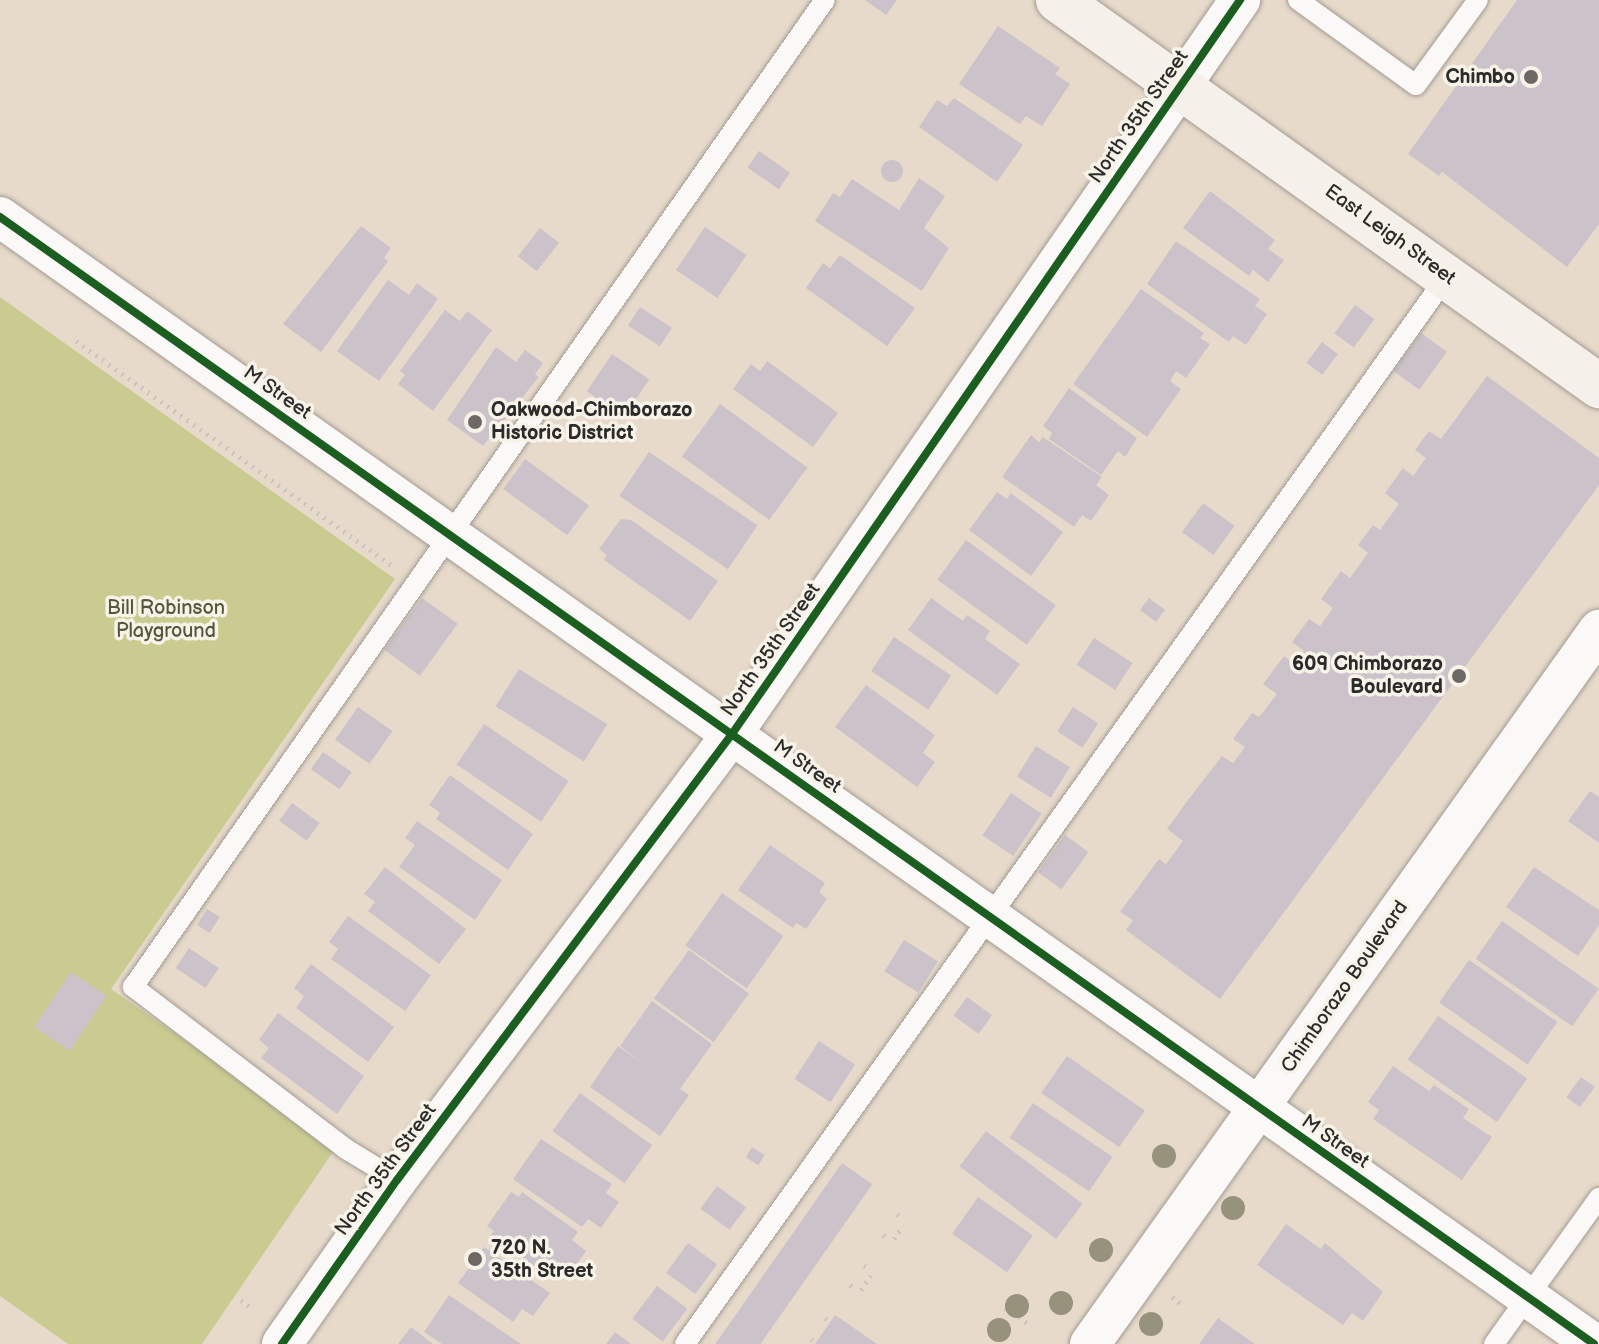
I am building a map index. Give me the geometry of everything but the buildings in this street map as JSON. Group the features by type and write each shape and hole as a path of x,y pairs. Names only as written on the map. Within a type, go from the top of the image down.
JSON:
{"street":[{"name":"East Leigh Street","path":"1058,0 1181,84 1599,386"},
{"name":"North 35th Street","path":"282,1344 397,1180 732,734 1240,0"},
{"name":"M Street","path":"0,217 1594,1344"},
{"name":"Chimborazo Boulevard","path":"1090,1344 1599,630"}],"lane":[{"path":"397,1180 346,1149 133,987 448,533 825,0"},
{"path":"1298,0 1416,85 1478,0"},
{"path":"685,1344 1447,276"},
{"path":"1494,1344 1599,1198"}],"path":[{"path":"76,341 402,573"},
{"path":"888,1238 901,1219"},
{"path":"855,1288 868,1269"},
{"path":"241,1300 254,1309"},
{"path":"1005,1308 1032,1326"},
{"path":"816,1342 829,1323"}],"green space":[{"name":"Bill Robinson Playground","path":"0,297 395,579 111,989 337,1146 202,1344 68,1344 0,1296"}],"cycle path":[{"path":"282,1344 397,1180 732,734 1240,0"},
{"path":"0,217 1594,1344"}],"place":[{"name":"Chimbo","path":"1531,77"},
{"name":"Oakwood-Chimborazo Historic District","path":"475,422"},
{"name":"609 Chimborazo Boulevard","path":"1459,676"},
{"name":"720 N. 35th Street","path":"475,1259"}]}
